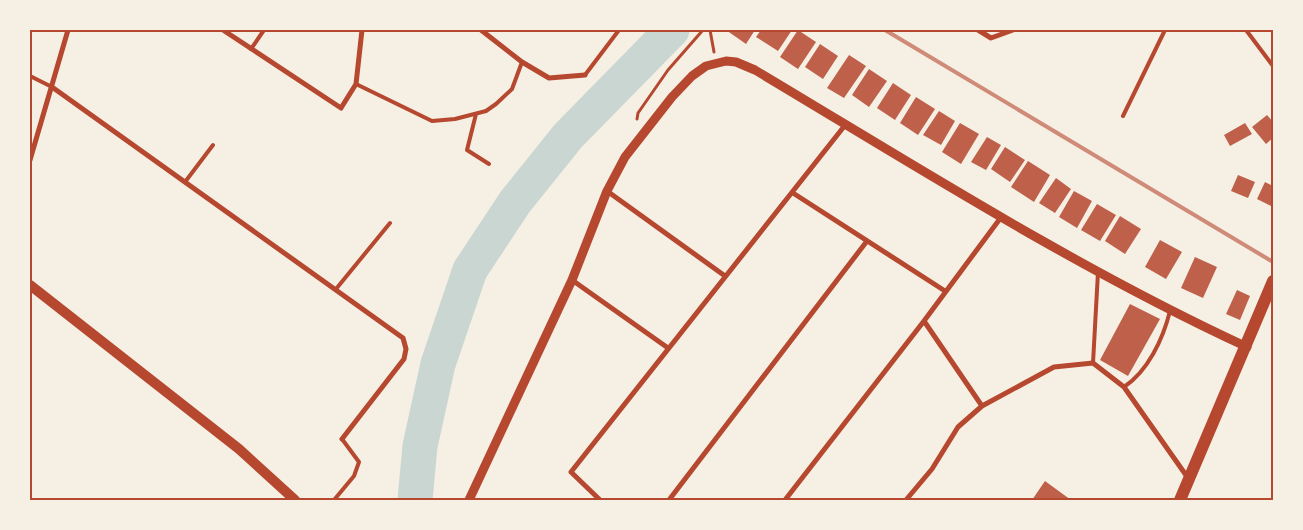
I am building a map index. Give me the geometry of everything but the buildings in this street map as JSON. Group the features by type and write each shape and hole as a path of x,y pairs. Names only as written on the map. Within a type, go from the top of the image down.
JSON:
{"main road":[{"path":"1180,500 1246,347 1270,297 1273,281"},
{"path":"30,285 239,449 294,500"}],"street":[{"path":"30,160 68,30"},
{"path":"223,30 341,108 356,84 362,30"},
{"path":"481,30 522,62 549,78 585,75"},
{"path":"978,30 991,38 1012,30"},
{"path":"469,500 572,280 607,191 625,157 667,103 692,76 706,66 716,62 736,62 755,70 1098,272 1170,311 1246,347"},
{"path":"52,87 402,338 406,349 404,359 342,439"},
{"path":"600,500 571,472 846,124"},
{"path":"607,191 726,276"},
{"path":"793,193 945,291"},
{"path":"785,500 924,321 1002,216"},
{"path":"669,500 867,240"},
{"path":"572,280 668,348"},
{"path":"924,321 982,406"},
{"path":"906,500 932,469 958,426 982,406 1054,367 1092,363 1124,387 1190,480"}],"lane":[{"path":"251,49 264,30"},
{"path":"585,75 619,30"},
{"path":"1123,116 1165,30"},
{"path":"1246,30 1273,66"},
{"path":"356,84 432,121 486,111 512,89 522,62"},
{"path":"30,76 52,87"},
{"path":"476,114 467,150 489,164"},
{"path":"185,182 213,145"},
{"path":"336,289 390,223"},
{"path":"1092,363 1098,272"},
{"path":"1124,387 1139,377 1165,330 1170,311"},
{"path":"334,500 354,476 359,462 342,439"}],"path":[{"path":"710,30 716,62"}],"waterway":[{"path":"415,500 420,446 438,364 470,270 515,202 568,136 672,30"}],"railway":[{"path":"885,30 1273,262"}]}
